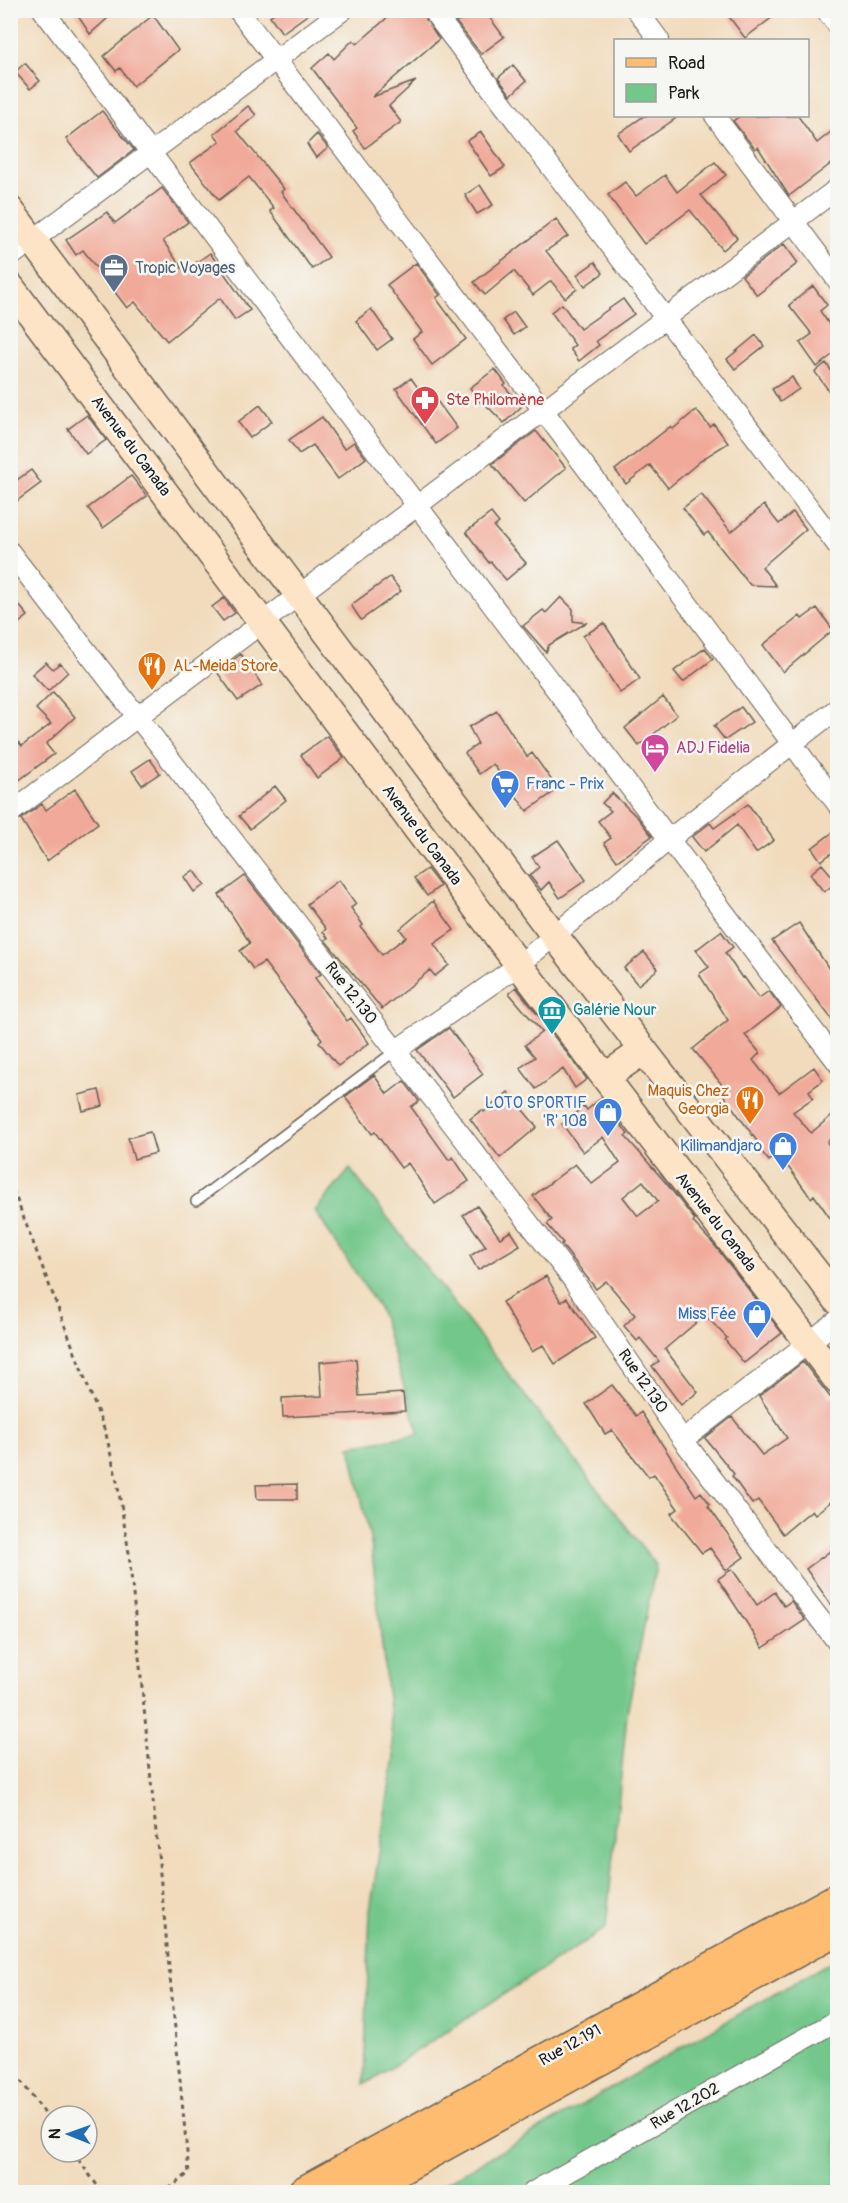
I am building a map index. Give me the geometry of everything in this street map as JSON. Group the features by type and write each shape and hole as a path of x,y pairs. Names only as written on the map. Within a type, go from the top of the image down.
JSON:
{"main road":[{"path":"10,210 554,935 837,1300"},
{"name":"Avenue du Canada","path":"10,286 519,965 837,1381"},
{"path":"605,1077 643,1051"},
{"name":"Rue 12.191","path":"303,2193 837,1898"},
{"name":"Rue 12.191","path":"358,2193 837,1929"}],"street":[{"path":"43,10 837,1063"},
{"path":"238,10 543,410 837,805"},
{"path":"10,257 344,10"},
{"path":"432,10 837,546"},
{"path":"637,10 658,39"},
{"path":"826,10 837,26"},
{"path":"716,117 837,281"},
{"path":"13,806 263,622 837,188"},
{"name":"Rue 12.130","path":"10,552 573,1280 683,1440 837,1643"},
{"path":"396,1051 519,965 668,841 837,708"},
{"path":"683,1440 837,1320"},
{"name":"Rue 12.202","path":"533,2193 837,2020"}],"lane":[{"path":"196,1201 396,1051"}],"path":[{"path":"10,1182 106,1434 129,1553 189,2173 165,2193"},
{"path":"10,2066 39,2106"},
{"path":"81,2164 102,2193"}],"green space":[{"path":"350,1169 656,1565 627,1714 606,1928 364,2085 370,1911 394,1756 371,1543 350,1446 419,1434 380,1310 315,1211"},
{"path":"837,1958 837,2192 430,2192"}],"building":[{"path":"74,10 103,10 109,17 90,34"},
{"path":"278,10 314,10 282,33 270,16"},
{"path":"396,10 420,10 439,39 372,97 416,81 389,106 401,122 365,148 353,131 357,128 312,68 329,53 334,59 353,40 357,44"},
{"path":"484,10 504,37 481,54 456,22"},
{"path":"724,10 782,10 745,38"},
{"path":"153,15 178,50 133,86 120,68 116,71 104,56"},
{"path":"25,63 40,81 30,89 15,72"},
{"path":"513,65 526,81 511,95 498,78"},
{"path":"248,106 256,115 237,131 284,189 281,192 329,257 312,269 270,211 274,208 249,177 219,200 190,163 220,141 214,134"},
{"path":"102,111 134,150 97,178 66,139"},
{"path":"643,117 678,117 629,151 618,134"},
{"path":"739,117 799,117 817,143 837,127 837,159 789,196 758,147 755,149 733,121"},
{"path":"481,132 505,167 491,176 467,141"},
{"path":"317,134 328,148 316,158 307,144"},
{"path":"715,162 726,175 701,195 737,238 723,250 690,210 644,244 608,195 625,182 636,196 665,175 677,192"},
{"path":"480,185 493,205 477,214 465,195"},
{"path":"162,188 188,222 163,241 184,271 210,253 250,310 235,320 220,298 167,341 135,302 127,308 83,250 76,255 66,240 107,212 115,223"},
{"path":"556,219 568,236 546,251 577,289 565,298 551,281 533,295 514,271 485,295 474,282"},
{"path":"784,244 798,263 757,295 742,276"},
{"path":"595,262 603,273 585,286 577,275"},
{"path":"416,263 440,295 436,298 466,339 432,365 413,339 422,332 387,285"},
{"path":"813,286 827,305 820,311 837,336 837,351 817,367 800,343 812,334 789,305"},
{"path":"623,299 634,314 596,341 599,345 579,361 570,349 575,345 551,312 562,304 580,329"},
{"path":"371,309 392,339 377,350 356,321"},
{"path":"514,312 525,327 514,335 503,320"},
{"path":"756,335 764,346 735,369 727,359"},
{"path":"826,363 837,379 837,402 815,372"},
{"path":"495,369 506,384 504,386 522,406 504,423 483,402 481,403 470,388"},
{"path":"792,377 799,389 780,402 772,389"},
{"path":"411,378 423,395 429,390 457,428 436,444 396,389"},
{"path":"260,405 272,421 250,438 238,422"},
{"path":"696,410 710,427 714,424 728,443 704,458 668,488 650,465 626,484 615,470 671,426 673,429"},
{"path":"87,415 106,440 86,454 68,429"},
{"path":"322,417 344,449 354,442 366,458 338,479 313,445 299,454 289,440"},
{"path":"536,431 566,468 524,503 492,464"},
{"path":"31,470 41,483 10,506 10,485"},
{"path":"131,476 147,496 103,528 88,508"},
{"path":"701,494 731,532 764,505 779,524 793,512 806,529 762,567 776,586 750,585 708,532 704,535 683,508"},
{"path":"491,513 499,523 494,527 526,563 506,580 491,562 489,563 466,532"},
{"path":"390,577 401,591 361,620 351,605"},
{"path":"10,594 28,616 10,630"},
{"path":"561,597 573,609 573,621 586,623 549,645 546,652 523,626 543,610 546,613"},
{"path":"224,598 235,613 223,621 212,607"},
{"path":"817,608 833,630 783,672 763,645 800,616 802,619"},
{"path":"604,623 640,679 620,693 583,636"},
{"path":"705,648 713,659 683,682 674,671"},
{"path":"241,654 262,685 238,701 217,672"},
{"path":"46,662 53,669 60,663 68,672 48,691 32,674"},
{"path":"53,692 75,717 46,744 54,754 10,787 10,733 22,746 51,724 36,709"},
{"path":"663,697 677,715 639,746 625,728"},
{"path":"741,707 752,722 725,740 714,726"},
{"path":"497,711 527,757 532,753 558,789 527,811 493,764 479,774 465,753 478,744 469,727"},
{"path":"327,736 344,758 317,778 301,755"},
{"path":"150,759 160,773 142,785 132,771"},
{"path":"275,786 286,800 250,829 239,816"},
{"path":"75,789 98,823 47,861 21,819 42,804 46,810"},
{"path":"612,793 638,818 652,836 617,861 604,843 611,838 598,821 611,811 602,803"},
{"path":"748,804 774,840 756,853 737,825 704,852 692,837 710,823 714,828"},
{"path":"837,829 837,849 821,861 812,848"},
{"path":"558,840 586,880 560,898 549,882 541,890 530,876 539,867 532,857"},
{"path":"822,864 837,882 824,892 810,874"},
{"path":"427,869 440,886 427,896 414,878"},
{"path":"194,870 205,885 194,892 184,877"},
{"path":"245,876 321,974 315,978 347,1021 351,1018 369,1043 338,1066 319,1042 322,1039 264,962 253,969 240,951 250,943 219,895"},
{"path":"339,880 356,904 351,908 363,925 361,927 382,955 406,937 400,929 433,901 454,930 434,944 449,965 435,976 430,970 382,1009 325,940 328,938 323,932 326,929 307,904"},
{"path":"799,923 837,981 837,1026 772,941"},
{"path":"721,931 733,947 725,953 742,978 744,977 759,998 769,991 781,1007 745,1035 760,1053 753,1060 779,1093 814,1067 823,1080 809,1091 813,1098 793,1112 811,1133 837,1111 837,1133 827,1142 837,1158 837,1228 814,1195 811,1198 778,1153 769,1161 720,1090 724,1087 693,1049 728,1020 699,974 709,967 696,950"},
{"path":"644,952 658,969 638,985 624,968"},
{"path":"516,987 587,1079 575,1088 563,1069 536,1089 520,1068 535,1057 525,1045 542,1032 509,993"},
{"path":"449,1028 483,1074 453,1097 417,1050"},
{"path":"374,1075 387,1094 404,1081 419,1101 411,1107 449,1160 453,1157 469,1181 435,1204 408,1163 401,1168 375,1132 372,1134 345,1097"},
{"path":"99,1090 103,1106 83,1111 79,1095"},
{"path":"508,1092 537,1127 500,1158 470,1119 482,1110 484,1112"},
{"path":"601,1098 628,1134 625,1136 666,1183 695,1220 693,1222 716,1247 782,1333 744,1363 725,1340 727,1338 705,1315 665,1349 698,1392 681,1405 652,1366 659,1361 640,1338 637,1341 624,1326 635,1315 606,1281 596,1289 547,1224 552,1220 533,1196 575,1164 592,1184 620,1163 603,1137 583,1152 562,1124 584,1106 587,1110","holes":["643,1181 658,1201 638,1216 623,1197"]},
{"path":"150,1132 156,1153 134,1159 128,1138"},
{"path":"477,1206 500,1238 511,1231 520,1245 478,1270 470,1256 486,1246 463,1215"},
{"path":"546,1276 561,1302 567,1298 595,1338 555,1364 543,1345 532,1352 502,1302"},
{"path":"356,1359 359,1396 403,1393 405,1411 283,1417 282,1398 322,1396 320,1362"},
{"path":"803,1362 830,1397 837,1396 837,1497 815,1514 812,1510 783,1534 758,1500 752,1504 732,1476 734,1474 705,1438 732,1417 762,1455 787,1438 759,1396"},
{"path":"612,1385 636,1416 641,1412 696,1496 701,1492 710,1504 708,1506 744,1557 726,1570 710,1548 702,1553 671,1514 678,1509 654,1474 649,1477 612,1430 605,1434 586,1404"},
{"path":"297,1484 297,1499 257,1499 256,1485"},
{"path":"837,1546 837,1613 806,1569"},
{"path":"732,1569 757,1605 775,1592 784,1606 791,1601 805,1620 763,1648 718,1579"}],"place":[{"name":"Tropic Voyages","path":"114,294"},
{"name":"Ste Philomène","path":"425,426"},
{"name":"AL-Meida Store","path":"152,692"},
{"name":"ADJ Fidelia","path":"655,774"},
{"name":"Franc - Prix","path":"505,810"},
{"name":"Galérie Nour","path":"552,1036"},
{"name":"Maquis Chez Georgia","path":"750,1126"},
{"name":"LOTO SPORTIF 'R' 108","path":"608,1138"},
{"name":"Kilimandjaro","path":"783,1172"},
{"name":"Miss Fée","path":"757,1340"}]}
